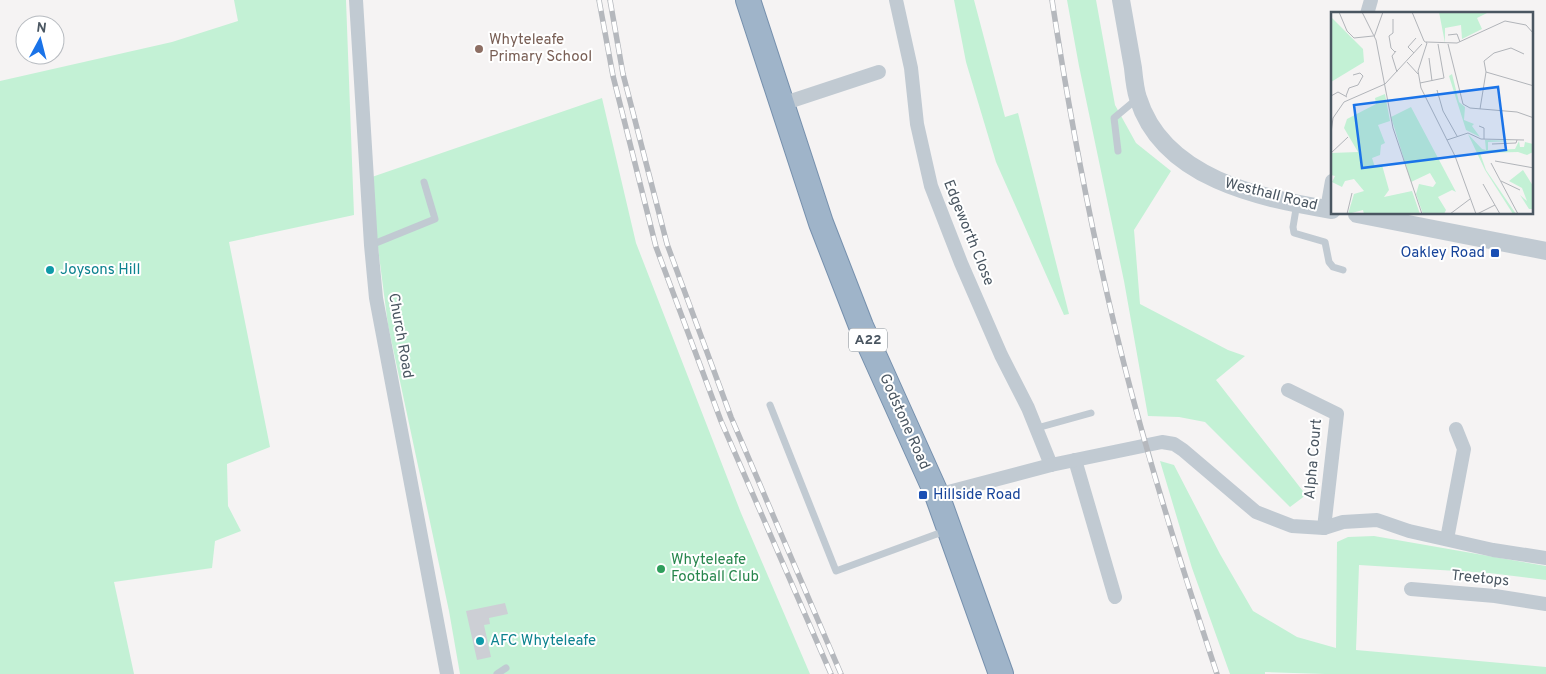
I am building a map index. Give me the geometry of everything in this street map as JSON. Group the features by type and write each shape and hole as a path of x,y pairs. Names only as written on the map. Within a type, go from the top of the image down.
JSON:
{"highway":[{"name":"Godstone Road","path":"748,0 821,223 861,326 937,495 1001,674"}],"street":[{"name":"Church Road","path":"356,0 370,245 376,298 447,674"},
{"name":"Edgeworth Close","path":"896,0 911,68 917,124 931,186 961,263 1001,355 1037,428 1051,465"},
{"name":"Westhall Road","path":"1121,0 1138,98 1152,130 1179,158 1218,181 1264,196 1329,209"},
{"path":"782,104 879,72"},
{"path":"1329,209 1331,190"},
{"path":"1361,215 1546,251"},
{"name":"Alpha Court","path":"1288,390 1336,414 1324,528"},
{"path":"1447,539 1464,449 1456,429"},
{"path":"937,495 1051,465 1162,442 1174,444 1256,512 1292,526 1324,528 1343,522 1377,520 1409,531 1493,550 1546,558"},
{"path":"1075,460 1115,597"},
{"name":"Treetops","path":"1411,589 1494,596 1546,604"}],"lane":[{"path":"1118,151 1114,118 1138,98"},
{"path":"370,245 435,219 424,182"},
{"path":"1297,203 1293,227 1294,233 1325,242 1329,262 1333,267 1343,270"},
{"path":"770,405 836,571 950,529"},
{"path":"1037,428 1091,413"},
{"path":"497,674 506,668"}],"green space":[{"path":"234,0 346,0 354,215 229,242 270,447 227,464 228,506 241,531 215,541 212,568 114,582 134,674 0,674 0,81 172,42 238,21"},
{"path":"954,0 974,0 1005,117 1018,113 1069,314 1064,315 996,162 966,62"},
{"path":"1067,0 1096,0 1115,105 1136,143 1171,171 1134,230 1140,304 1228,350 1245,356 1216,380 1306,495 1290,507 1205,422 1179,417 1148,416 1124,281"},
{"path":"602,98 636,243 741,513 810,674 460,674 449,611 388,325 369,178"},
{"path":"1160,461 1174,465 1220,554 1253,611 1297,637 1336,648 1337,542 1348,537 1374,536 1546,566 1546,580 1489,573 1359,565 1356,650 1546,667 1546,674 1325,674 1265,672 1265,674 1230,674 1192,568"}],"building":[{"name":"AFC Whyteleafe","path":"505,603 508,614 489,618 490,624 484,625 491,657 477,660 466,611"}],"railway":[{"path":"599,0 613,76 656,247 721,421 831,674"},
{"path":"610,0 623,74 667,244 731,417 841,674"},
{"path":"1052,0 1082,177 1121,352 1166,514 1217,674"}],"place":[{"name":"Whyteleafe Primary School","path":"479,49"},
{"name":"Oakley Road","path":"1495,253"},
{"name":"Joysons Hill","path":"50,270"},
{"name":"Hillside Road","path":"923,495"},
{"name":"Whyteleafe Football Club","path":"661,569"},
{"name":"AFC Whyteleafe","path":"480,641"}]}
